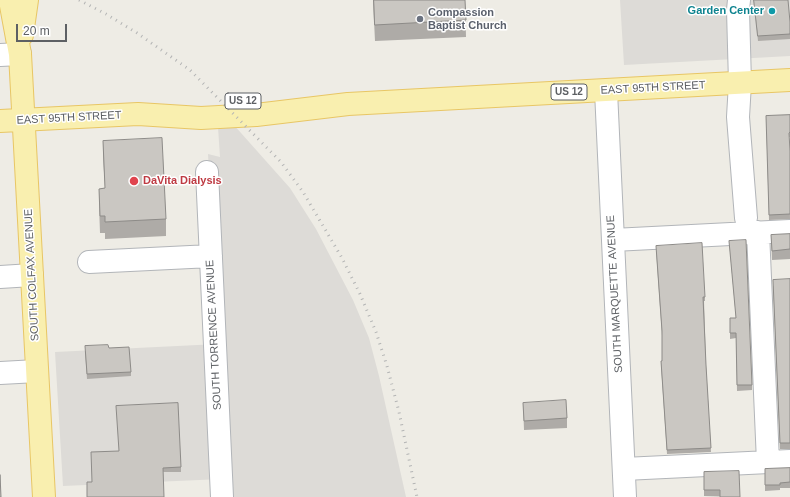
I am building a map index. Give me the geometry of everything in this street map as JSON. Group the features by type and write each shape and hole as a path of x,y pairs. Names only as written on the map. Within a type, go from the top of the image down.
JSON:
{"main road":[{"name":"SOUTH COLFAX AVENUE","path":"10,0 10,55 23,120 44,497"},
{"name":"SOUTH COLFAX AVENUE","path":"10,55 27,0"},
{"name":"EAST 95TH STREET","path":"0,121 138,114 199,103 255,100 348,104 790,80"}],"street":[{"path":"739,0 740,83 738,117 752,225 768,462"},
{"name":"SOUTH MARQUETTE AVENUE","path":"606,91 625,497"},
{"name":"SOUTH TORRENCE AVENUE","path":"207,172 222,497"},
{"path":"613,240 752,225 790,231"},
{"path":"89,262 211,256"},
{"path":"0,277 32,275"},
{"path":"0,373 37,371"},
{"path":"624,469 790,461"}],"shaded area":[{"path":"620,0 790,0 790,56 624,65"},
{"path":"233,124 290,188 316,229 353,300 369,338 406,497 223,497 222,479 63,486 55,352 218,344 208,154 220,157 218,127"}],"building":[{"path":"374,0 465,0 466,20 375,25"},
{"path":"754,0 788,0 790,34 758,36"},
{"path":"790,115 790,214 769,215 766,116"},
{"name":"DaVita Dialysis","path":"162,138 166,219 105,222 105,216 100,216 99,189 105,188 103,141"},
{"path":"790,234 790,249 772,251 771,235"},
{"path":"746,240 752,385 737,385 736,333 730,333 730,318 736,318 729,241"},
{"path":"702,243 705,297 703,297 711,448 667,450 661,361 662,331 656,246"},
{"path":"790,279 790,443 780,443 773,280"},
{"path":"108,345 109,348 129,347 131,372 87,374 85,346"},
{"path":"566,400 567,418 524,421 523,403"},
{"path":"178,403 181,467 163,468 164,497 87,497 87,482 92,482 91,452 119,451 116,406"},
{"path":"790,468 790,482 780,483 780,485 765,485 765,469"},
{"path":"739,471 740,497 720,497 720,490 704,490 704,472"},
{"path":"0,475 1,497 0,497"}],"railway":[{"path":"79,0 137,33 190,70 281,162 303,192 342,258 360,294 376,332 399,412 417,497"}],"place":[{"name":"Garden Center","path":"772,11"},
{"name":"Compassion Baptist Church","path":"420,19"},
{"name":"DaVita Dialysis","path":"134,181"}]}
